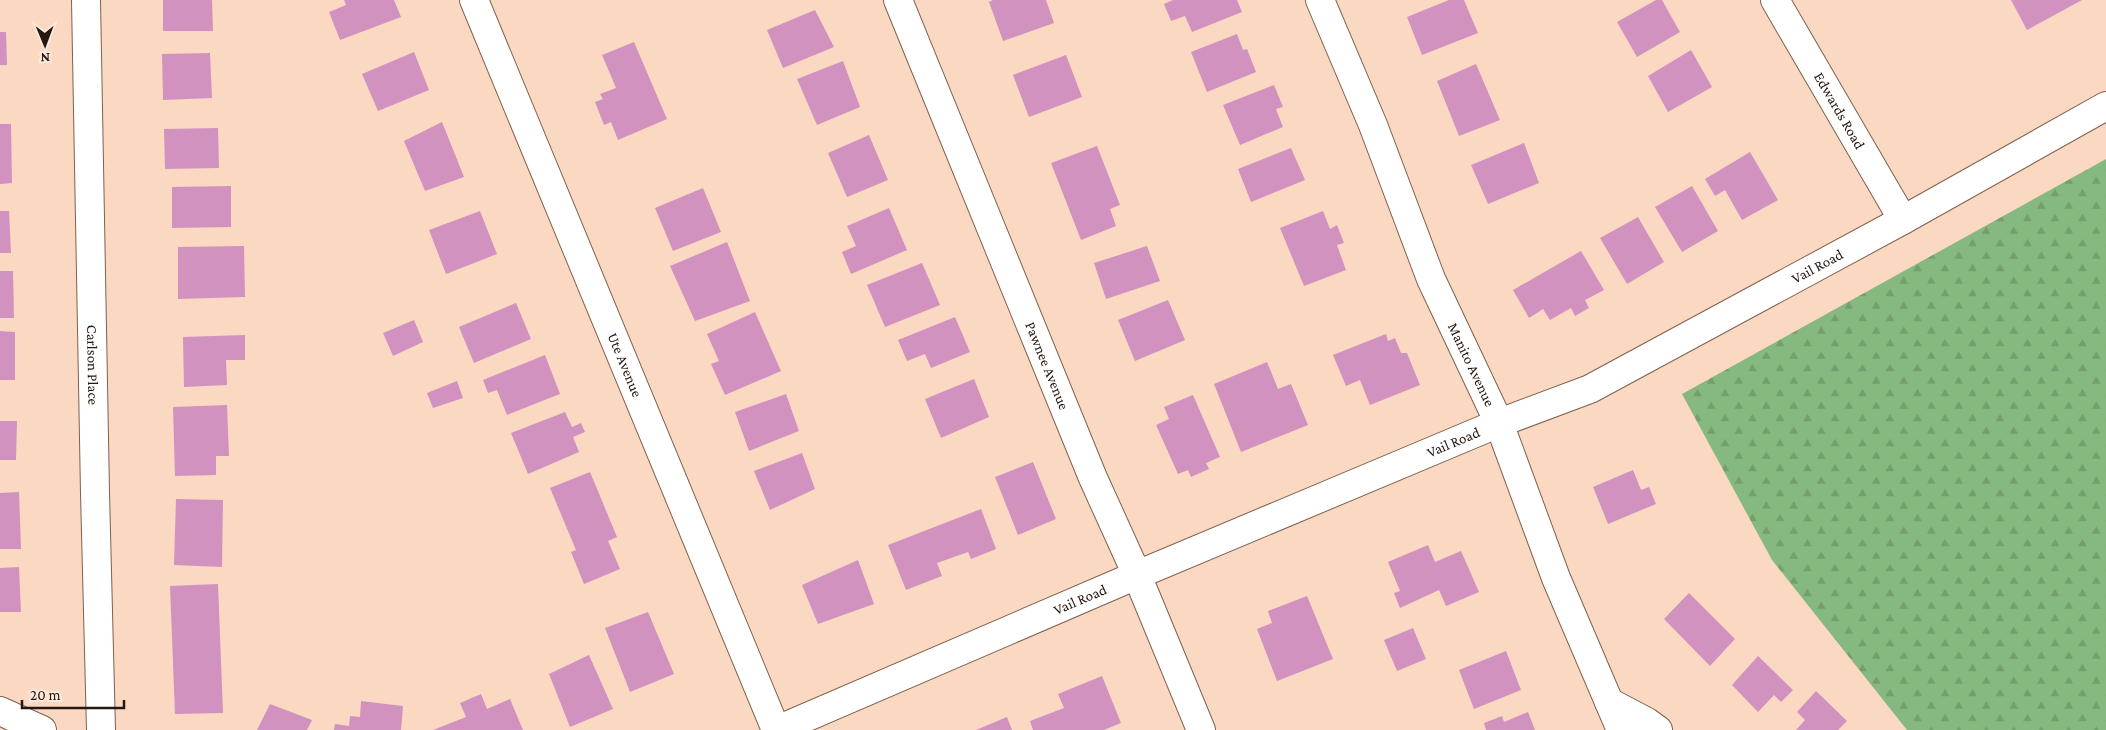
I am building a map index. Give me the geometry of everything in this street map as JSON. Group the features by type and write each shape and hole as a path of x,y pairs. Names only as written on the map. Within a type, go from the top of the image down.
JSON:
{"street":[{"name":"Carlson Place","path":"86,0 101,730"},
{"name":"Ute Avenue","path":"474,0 776,730"},
{"name":"Pawnee Avenue","path":"898,0 1093,478 1137,575 1201,730"},
{"name":"Manito Avenue","path":"1320,0 1373,125 1431,279 1499,423 1556,578 1621,730"},
{"name":"Edwards Road","path":"1775,0 1903,220"},
{"name":"Vail Road","path":"776,730 1137,575 1499,423 1590,389 1903,220 2106,106"},
{"path":"1609,702 1658,730"},
{"path":"0,711 42,730"}],"green space":[{"path":"2106,159 2106,730 1907,730 1772,560 1682,394"}],"building":[{"path":"163,0 212,0 213,31 163,31"},
{"path":"344,0 394,0 401,17 340,40 329,12 346,5"},
{"path":"993,0 1046,0 1054,23 1003,41 989,2"},
{"path":"1173,0 1237,0 1242,12 1192,32 1185,16 1171,21 1164,4"},
{"path":"1449,0 1464,0 1478,33 1422,55 1407,17"},
{"path":"1656,0 1662,0 1680,32 1637,57 1617,22"},
{"path":"2011,0 2082,0 2027,30"},
{"path":"815,10 834,47 783,68 767,30"},
{"path":"0,32 6,32 7,65 0,65"},
{"path":"1237,34 1243,50 1247,49 1256,72 1207,92 1191,52"},
{"path":"634,42 667,119 618,140 611,122 604,125 595,102 603,99 600,94 616,88 602,55"},
{"path":"1691,50 1712,87 1668,112 1648,76"},
{"path":"414,52 429,90 378,111 362,74"},
{"path":"210,53 212,98 163,100 162,54"},
{"path":"1066,55 1082,97 1029,117 1013,75"},
{"path":"843,61 860,107 817,125 797,79"},
{"path":"1476,64 1500,120 1459,136 1437,81"},
{"path":"1274,85 1283,107 1276,109 1283,127 1240,145 1223,105"},
{"path":"442,122 464,177 425,191 404,141"},
{"path":"0,124 11,124 12,183 0,184"},
{"path":"218,128 219,168 165,169 164,129"},
{"path":"869,135 888,180 847,197 828,153"},
{"path":"1524,143 1539,183 1488,204 1471,165"},
{"path":"1097,146 1120,205 1110,209 1116,226 1081,240 1051,163"},
{"path":"1291,148 1305,180 1251,202 1238,169"},
{"path":"1750,152 1778,200 1742,220 1725,190 1715,196 1705,179"},
{"path":"231,186 231,227 172,228 172,187"},
{"path":"1692,186 1718,231 1682,252 1655,207"},
{"path":"703,188 721,232 673,251 655,208"},
{"path":"889,208 907,250 851,274 842,252 856,246 847,226"},
{"path":"0,211 9,211 11,253 0,253"},
{"path":"480,211 497,254 446,274 429,230"},
{"path":"1323,211 1330,229 1337,225 1344,243 1337,245 1346,270 1304,286 1280,228"},
{"path":"1638,217 1664,262 1627,284 1600,238"},
{"path":"727,242 750,301 695,321 670,266"},
{"path":"244,246 245,297 178,299 178,247"},
{"path":"1147,246 1160,281 1106,299 1094,263"},
{"path":"1581,251 1604,290 1585,300 1589,308 1575,316 1571,308 1550,320 1543,309 1529,318 1513,290"},
{"path":"922,263 940,305 885,327 867,285"},
{"path":"0,271 13,271 14,318 0,318"},
{"path":"1168,300 1185,340 1135,361 1118,320"},
{"path":"516,303 531,339 474,363 459,327"},
{"path":"755,312 781,371 725,395 711,364 719,361 707,334"},
{"path":"955,317 970,352 931,368 925,354 907,361 898,340"},
{"path":"414,320 423,342 393,356 383,333"},
{"path":"0,331 15,332 15,380 0,380"},
{"path":"1386,334 1388,341 1395,338 1401,353 1407,353 1420,385 1370,405 1360,380 1346,386 1333,355"},
{"path":"245,335 245,360 226,360 227,385 184,387 183,337"},
{"path":"545,355 560,394 507,415 497,390 488,393 483,380"},
{"path":"1267,362 1278,389 1291,384 1308,425 1241,452 1214,384"},
{"path":"974,379 989,417 941,438 925,399"},
{"path":"457,381 463,398 433,408 427,393"},
{"path":"786,394 799,431 749,451 735,412"},
{"path":"1193,395 1220,457 1206,463 1209,469 1191,477 1188,470 1178,474 1156,425 1169,419 1164,407"},
{"path":"227,405 229,456 216,456 216,475 175,476 173,407"},
{"path":"565,412 572,427 581,423 585,432 573,437 579,452 528,474 511,433"},
{"path":"0,421 17,421 16,460 0,460"},
{"path":"802,453 815,489 770,510 754,471"},
{"path":"1033,462 1056,519 1018,535 995,477"},
{"path":"1633,470 1641,490 1649,487 1656,504 1608,524 1593,487"},
{"path":"590,472 617,537 608,541 620,569 584,584 571,552 576,550 550,488"},
{"path":"19,492 21,549 0,549 0,493"},
{"path":"176,499 223,500 222,567 174,565"},
{"path":"981,509 996,549 971,559 968,552 937,563 942,576 906,590 888,545"},
{"path":"1428,545 1435,562 1461,551 1479,592 1446,606 1439,590 1400,608 1394,593 1400,591 1388,562"},
{"path":"858,560 874,604 818,624 802,585"},
{"path":"19,567 21,612 0,612 0,568"},
{"path":"218,584 223,713 175,714 170,586"},
{"path":"1689,593 1735,639 1710,666 1664,619"},
{"path":"1307,596 1333,659 1277,681 1257,629 1272,623 1268,611"},
{"path":"648,612 674,674 630,692 605,628"},
{"path":"1413,628 1426,659 1397,671 1384,640"},
{"path":"1506,651 1521,690 1474,709 1459,670"},
{"path":"589,655 613,709 570,727 549,674"},
{"path":"1758,656 1793,690 1781,702 1774,695 1758,712 1732,685"},
{"path":"1102,676 1121,723 1104,730 1033,730 1030,721 1064,708 1058,694"},
{"path":"1816,691 1847,721 1838,730 1796,730 1805,720 1797,712"},
{"path":"481,694 487,709 510,699 523,730 433,730 466,717 460,703"},
{"path":"361,701 403,706 401,730 334,730 335,724 349,726 350,716 360,717"},
{"path":"270,704 312,720 307,730 257,730"},
{"path":"1528,712 1535,730 1486,730 1484,723 1502,716 1504,722"},
{"path":"1007,717 1012,730 976,730"}]}
